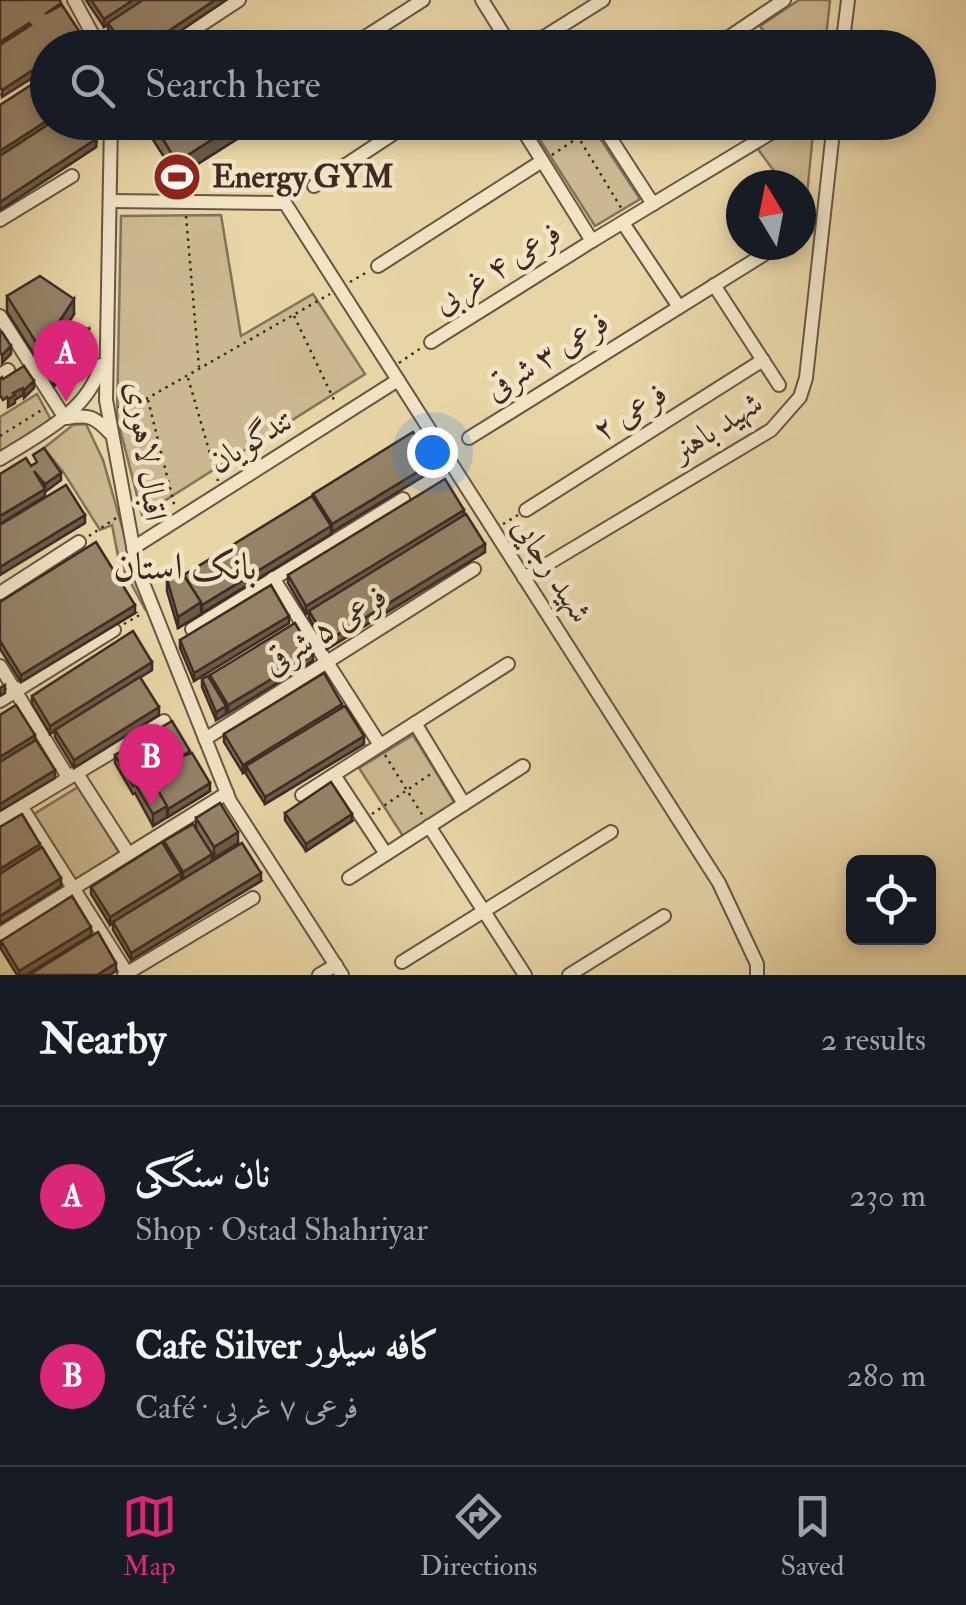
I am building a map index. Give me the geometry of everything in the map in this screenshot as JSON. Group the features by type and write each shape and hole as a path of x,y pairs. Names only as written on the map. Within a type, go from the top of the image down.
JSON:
{"street":[{"path":"74,0 90,30"},
{"path":"193,30 239,0"},
{"path":"376,30 423,0"},
{"path":"482,0 501,30"},
{"path":"563,30 603,0"},
{"path":"740,30 784,0"},
{"path":"844,30 847,2"},
{"path":"0,103 30,85"},
{"name":"اقبال لاهوری","path":"111,140 106,400 136,568 226,793 339,970"},
{"path":"314,186 384,140"},
{"path":"529,140 592,241"},
{"path":"611,140 653,204"},
{"name":"فرعی ۴ غربی","path":"431,342 759,140"},
{"name":"شهید باهنر","path":"524,578 771,430 800,397 806,378 832,140"},
{"path":"378,266 542,161"},
{"path":"0,220 72,176"},
{"path":"111,201 184,201"},
{"name":"شهید رجایی","path":"184,201 285,202 719,883 757,964 757,975"},
{"path":"626,221 679,306 755,260"},
{"path":"714,285 779,385"},
{"name":"فرعی ۳ شرقی","path":"469,438 679,306"},
{"path":"0,316 65,418"},
{"path":"0,460 65,418 86,398 98,377 107,346"},
{"name":"فرعی ۲","path":"526,510 763,360"},
{"name":"تندگویان","path":"133,548 340,416 394,374"},
{"path":"65,418 84,414 96,418 112,435"},
{"path":"192,630 403,499"},
{"path":"0,593 79,542"},
{"name":"فرعی ۵ شرقی","path":"205,739 474,569"},
{"path":"273,578 380,746"},
{"path":"0,702 114,630"},
{"path":"302,795 508,664"},
{"path":"0,666 128,853"},
{"path":"0,819 164,721"},
{"path":"414,723 464,804"},
{"path":"349,878 522,766"},
{"path":"334,774 386,854"},
{"path":"0,934 226,793"},
{"path":"22,806 126,974 253,898"},
{"path":"428,826 525,975"},
{"path":"402,962 611,832"},
{"path":"570,975 664,916"},
{"path":"319,975 339,970"}],"path":[{"path":"542,161 574,140"},
{"path":"580,140 626,221"},
{"path":"184,201 199,369"},
{"path":"340,288 378,266"},
{"path":"117,408 132,407 318,301"},
{"path":"294,315 340,416"},
{"path":"394,374 431,342"},
{"path":"188,376 213,470 225,490"},
{"path":"148,398 170,497 180,519"},
{"path":"0,436 45,408"},
{"path":"493,530 526,510"},
{"path":"79,542 126,512"},
{"path":"114,630 152,608"},
{"path":"380,746 428,826"},
{"path":"363,820 441,766"}],"shaded area":[{"path":"799,0 830,0 827,30 763,30 760,26"},
{"path":"540,140 601,140 640,199 595,226"},
{"path":"763,140 812,140 809,170 773,170 755,145"},
{"path":"221,215 241,336 313,294 365,374 142,515 117,417 121,216"},
{"path":"37,394 51,420 0,453 0,417"},
{"path":"86,424 103,460 146,611 119,561 112,525 100,530 44,448 73,425"},
{"path":"413,735 455,803 403,836 359,768"},
{"path":"78,787 120,854 75,881 34,814"}],"building":[{"path":"0,0 60,0 45,14 62,5 78,30 30,30 30,72 2,90 0,45 31,25 0,42"},
{"path":"91,0 133,0 104,19"},
{"path":"143,0 215,0 170,30 113,30 108,23"},
{"path":"30,86 30,132 0,151 0,105"},
{"path":"30,136 30,140 94,140 0,202 0,156"},
{"path":"163,140 211,140 177,162"},
{"path":"40,276 74,299 59,322 89,329 73,355 54,371 7,296"},
{"path":"0,332 11,346 2,355 0,353"},
{"path":"24,366 34,381 3,400 0,379"},
{"path":"413,432 432,463 332,524 313,494"},
{"path":"44,448 61,473 45,484 34,471 45,489 0,516 0,474 26,458 31,466 37,462 33,455"},
{"path":"445,479 464,510 306,606 288,575"},
{"path":"66,485 85,515 0,567 0,525"},
{"path":"312,496 331,526 202,605 184,575"},
{"path":"466,514 485,544 327,641 309,611"},
{"path":"96,542 135,605 21,675 0,641 0,602"},
{"path":"181,571 201,602 178,617 167,579"},
{"path":"271,585 289,616 194,673 180,640"},
{"path":"295,623 313,654 228,705 210,675"},
{"path":"133,631 152,662 50,726 32,696"},
{"path":"324,673 342,704 243,765 224,734"},
{"path":"208,676 226,706 216,712 202,679"},
{"path":"140,677 159,707 74,760 55,730"},
{"path":"16,705 35,735 0,757 0,715"},
{"path":"345,706 364,736 265,797 246,766"},
{"path":"172,721 190,751 180,757 192,753 210,783 168,809 149,775 133,786 115,755"},
{"path":"36,740 55,770 0,804 0,762"},
{"path":"149,775 167,806 153,814 135,784"},
{"path":"331,782 352,814 306,844 285,813"},
{"path":"220,803 238,832 214,847 196,818"},
{"path":"22,814 40,844 0,869 0,827"},
{"path":"193,824 212,854 183,872 164,841"},
{"path":"162,842 181,873 110,917 91,887"},
{"path":"242,843 261,873 131,953 113,922"},
{"path":"42,847 61,878 0,916 0,874"},
{"path":"72,896 91,927 19,971 1,941"},
{"path":"98,932 116,963 97,975 29,975"}],"place":[{"name":"Energy GYM","path":"177,177"},
{"name":"نان سنگکی","path":"66,402"},
{"name":"Cafe Silver کافه سیلور","path":"151,806"}],"district":[{"name":"بانک استان","path":"185,567"}]}
